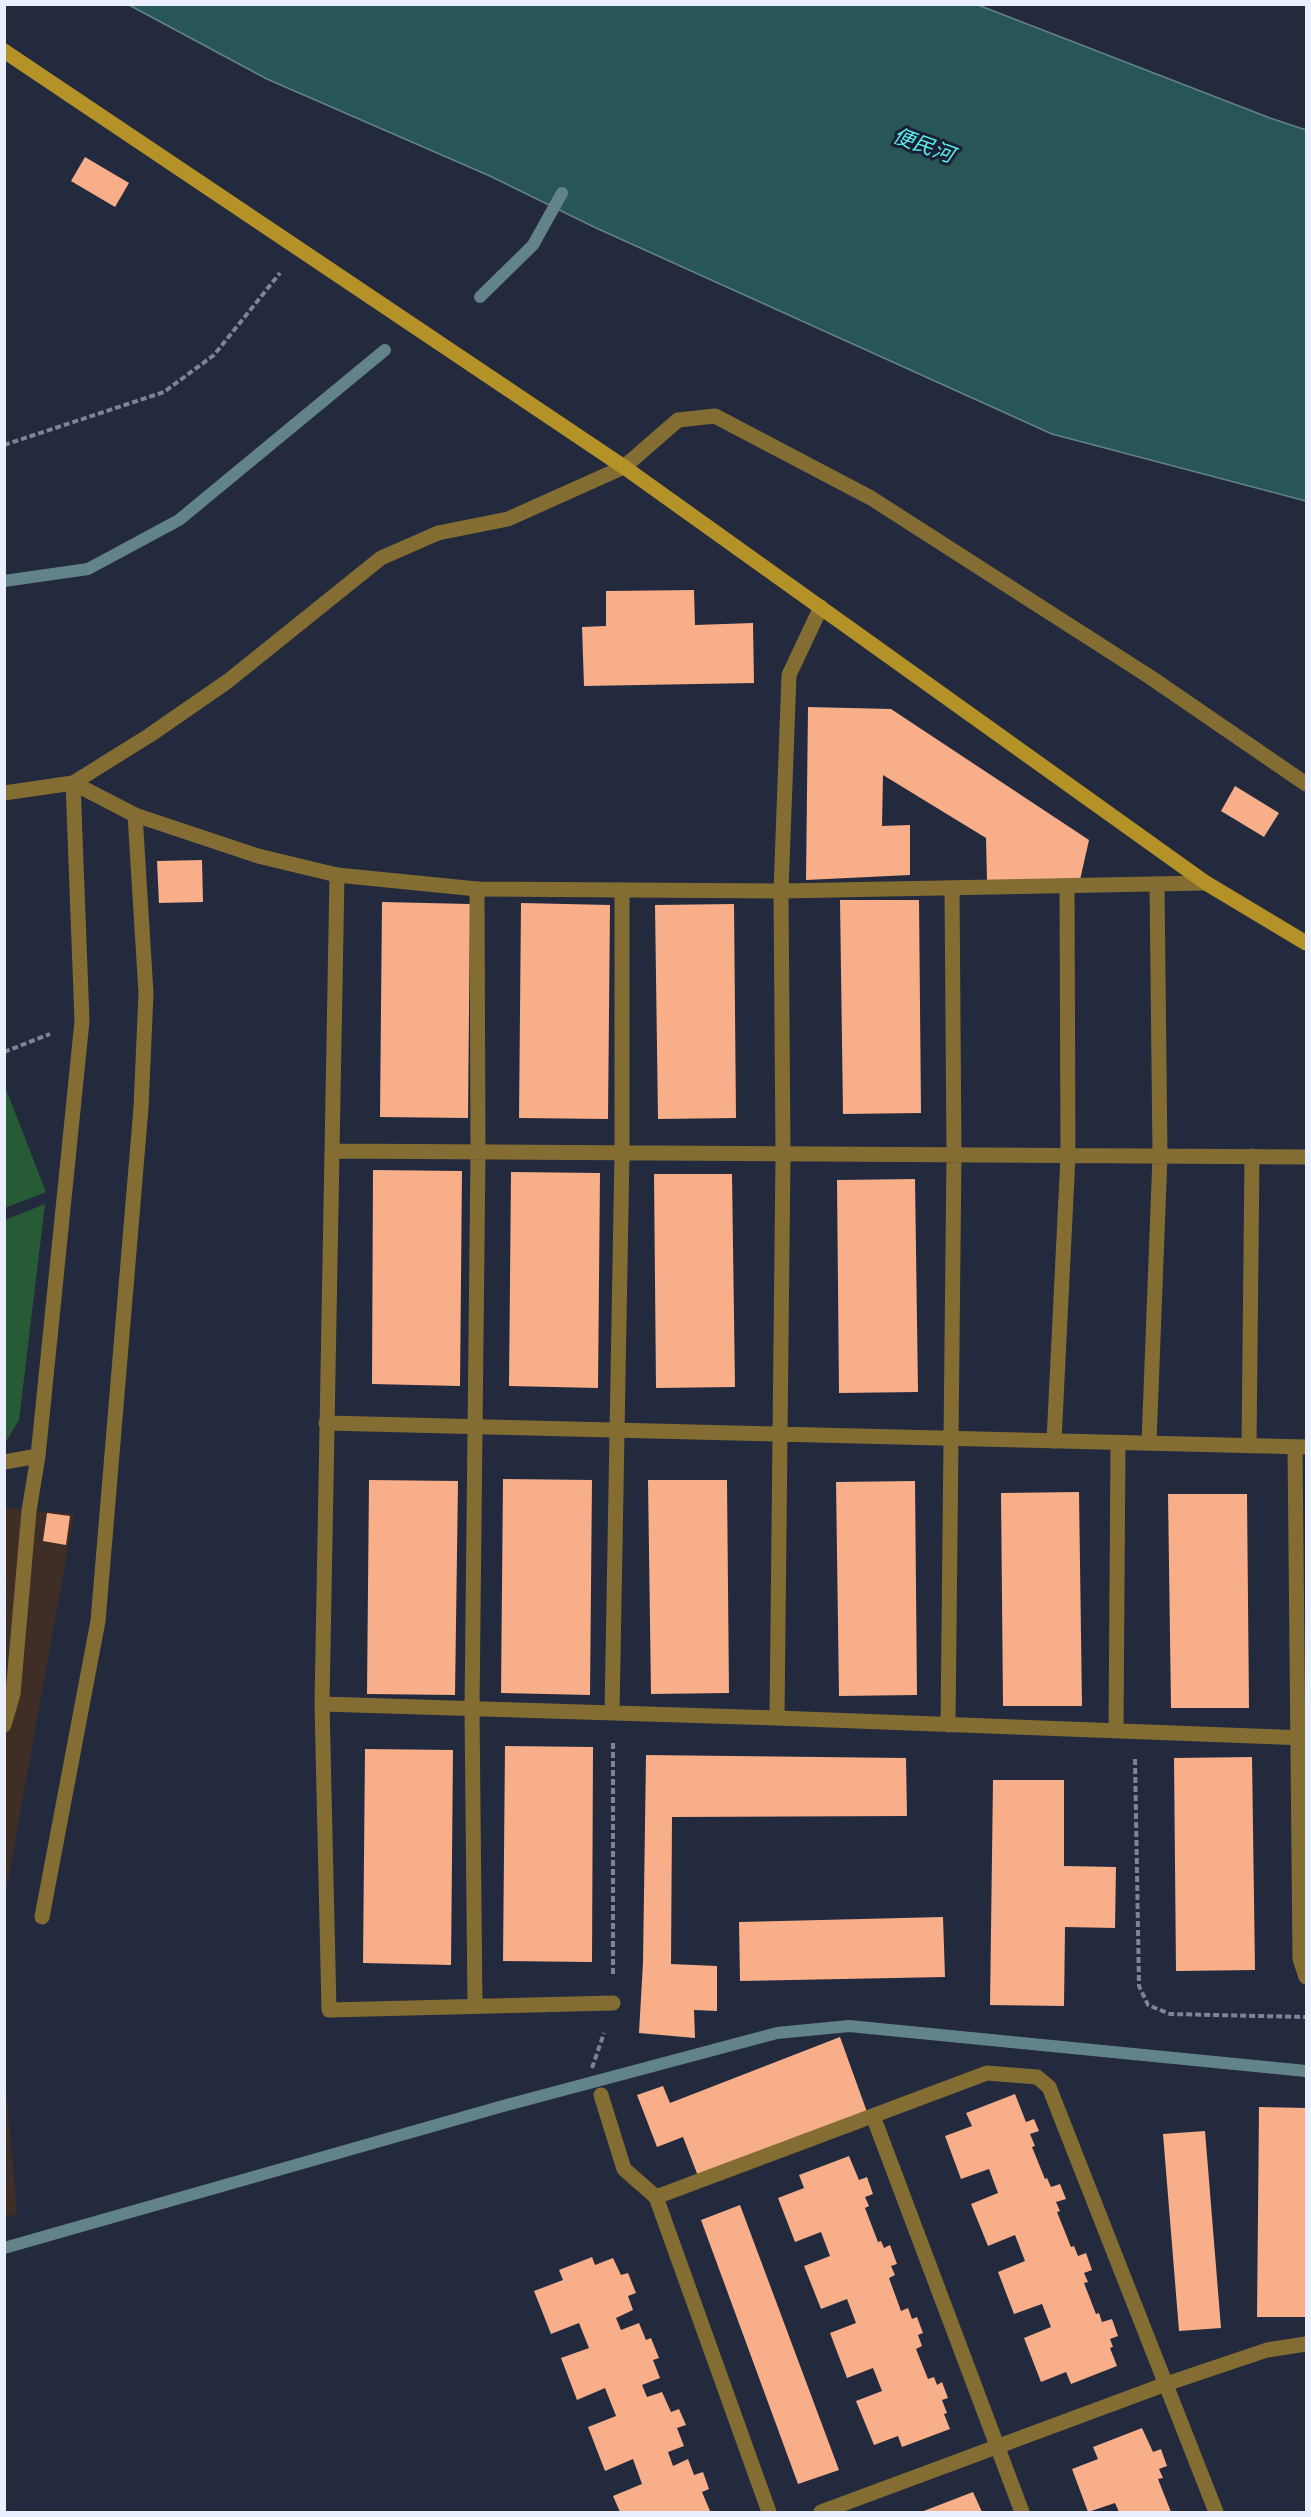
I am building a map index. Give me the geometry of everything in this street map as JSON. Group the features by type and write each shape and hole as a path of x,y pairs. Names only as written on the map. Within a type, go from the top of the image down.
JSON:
{"street":[{"path":"4,51 624,467 1206,883 1306,943"},
{"path":"4,793 73,783 150,735 228,681 381,558 438,533 508,519 624,467 678,420 715,416 871,498 1150,677 1306,784"},
{"path":"777,1718 778,1434 783,1154 781,891 789,675 821,607"},
{"path":"73,783 135,815 258,856 337,875 477,889 781,891 1206,883"},
{"path":"4,1725 12,1694 29,1511 38,1456 82,1021 73,783"},
{"path":"42,1917 99,1609 141,1108 146,993 135,815"},
{"path":"337,875 322,1704 329,2010 613,2003"},
{"path":"1149,1443 1160,1156 1156,884"},
{"path":"1054,1441 1068,1155 1067,886"},
{"path":"948,1725 949,1438 954,1154 952,888"},
{"path":"475,2006 472,1709 473,1426 478,1152 477,889"},
{"path":"612,1713 621,1153 622,890"},
{"path":"332,1151 1306,1157"},
{"path":"1250,1446 1252,1156"},
{"path":"326,1423 1300,1447 1303,1738 1300,1959 1306,1977"},
{"path":"1116,1731 1118,1443"},
{"path":"4,1462 38,1456"},
{"path":"322,1704 1303,1738"},
{"path":"656,2197 987,2073 1037,2077 1049,2088 1216,2512"},
{"path":"601,2095 624,2169 656,2197 769,2512"},
{"path":"873,2116 1022,2512"},
{"path":"821,2512 863,2506 997,2446 1166,2384 1267,2349 1306,2344"}],"path":[{"path":"4,445 164,392 214,355 300,249"},
{"path":"4,1052 82,1021"},
{"path":"592,2068 613,2003 612,1713"},
{"path":"1134,1732 1139,1986 1148,2005 1170,2014 1306,2017"}],"shaded area":[{"path":"5,1508 74,1514 5,1897"},
{"path":"5,2075 17,2214 4,2217"}],"green space":[{"path":"4,1084 46,1192 5,1208 4,1208"},
{"path":"45,1204 19,1420 5,1443 5,1220"}],"water":[{"name":"便民河","path":"129,5 978,5 1306,130 1306,501 1052,434 594,227 490,176 267,79"}],"building":[{"path":"85,157 129,183 115,207 71,181"},
{"path":"694,590 695,625 753,623 754,683 584,686 582,627 606,626 606,591"},
{"path":"808,707 891,709 1089,840 1080,880 987,881 986,838 883,775 882,826 910,825 910,875 806,880"},
{"path":"1235,786 1279,813 1264,837 1221,811"},
{"path":"202,860 203,902 159,903 157,861"},
{"path":"840,900 919,900 921,1113 843,1114"},
{"path":"382,902 470,904 468,1118 380,1117"},
{"path":"521,903 610,905 608,1119 519,1118"},
{"path":"734,904 736,1118 658,1119 655,905"},
{"path":"373,1170 462,1171 460,1386 372,1384"},
{"path":"511,1172 600,1173 598,1388 509,1386"},
{"path":"654,1174 732,1174 735,1387 656,1388"},
{"path":"915,1179 918,1392 839,1393 837,1180"},
{"path":"503,1479 592,1480 590,1695 501,1693"},
{"path":"369,1480 458,1481 455,1695 367,1694"},
{"path":"648,1480 727,1480 729,1693 651,1694"},
{"path":"915,1481 917,1695 839,1696 836,1482"},
{"path":"1079,1492 1082,1706 1003,1706 1001,1493"},
{"path":"1168,1494 1247,1494 1249,1708 1171,1708"},
{"path":"47,1513 70,1516 66,1545 43,1541"},
{"path":"505,1746 593,1747 592,1962 503,1961"},
{"path":"365,1749 453,1750 451,1965 363,1963"},
{"path":"646,1755 906,1758 907,1816 672,1817 671,1964 717,1966 717,2011 694,2010 695,2038 639,2033 643,1962"},
{"path":"1252,1757 1255,1970 1176,1971 1174,1758"},
{"path":"993,1780 1064,1780 1064,1866 1116,1867 1115,1928 1065,1927 1064,2006 990,2005"},
{"path":"943,1917 945,1977 740,1981 739,1922"},
{"path":"840,2037 867,2112 698,2176 683,2137 657,2147 637,2095 663,2086 670,2103"},
{"path":"1015,2094 1026,2122 1034,2119 1039,2131 1030,2134 1035,2146 1032,2147 1045,2179 1047,2178 1051,2187 1060,2184 1066,2199 1056,2202 1060,2211 1057,2212 1071,2247 1074,2246 1078,2256 1086,2253 1092,2270 1084,2273 1088,2282 1084,2283 1096,2314 1099,2313 1102,2322 1112,2319 1118,2336 1110,2339 1113,2347 1110,2348 1117,2366 1071,2384 1066,2372 1041,2382 1024,2338 1051,2327 1042,2304 1014,2314 998,2272 1025,2261 1015,2235 988,2246 971,2204 998,2193 989,2169 961,2179 945,2136 972,2126 966,2113"},
{"path":"1259,2107 1306,2108 1306,2317 1257,2317"},
{"path":"1205,2131 1221,2328 1179,2331 1163,2134"},
{"path":"849,2156 859,2180 867,2177 873,2194 865,2197 869,2206 865,2208 878,2242 881,2241 884,2248 890,2245 897,2264 891,2266 895,2275 889,2278 901,2311 908,2308 912,2319 917,2317 923,2333 918,2335 922,2346 916,2349 928,2379 934,2377 937,2385 942,2382 948,2398 942,2400 950,2429 902,2447 898,2436 874,2445 856,2401 882,2391 873,2368 847,2378 830,2333 856,2323 847,2299 821,2309 804,2266 830,2256 821,2232 795,2242 778,2198 804,2188 799,2175"},
{"path":"740,2205 839,2470 798,2484 701,2220"},
{"path":"592,2257 595,2265 613,2258 621,2275 628,2273 636,2293 628,2296 633,2310 616,2318 621,2330 639,2323 646,2340 651,2338 659,2358 653,2360 660,2378 642,2385 647,2397 662,2392 671,2412 679,2409 686,2425 677,2428 684,2446 668,2452 673,2466 688,2459 694,2475 703,2472 709,2489 702,2492 710,2511 620,2512 613,2496 642,2484 633,2459 605,2471 588,2427 616,2416 605,2388 577,2400 561,2358 589,2348 579,2323 551,2334 534,2291 563,2280 559,2270"},
{"path":"1142,2428 1153,2452 1161,2449 1167,2466 1159,2469 1163,2478 1158,2479 1171,2512 1119,2512 1115,2503 1088,2512 1072,2469 1098,2459 1093,2447"},
{"path":"973,2492 982,2512 921,2512"}],"waterway":[{"path":"480,297 533,245 562,193"},
{"path":"4,581 88,569 179,520 385,350"},
{"path":"4,2248 503,2106 777,2033 849,2026 1306,2071"}]}
